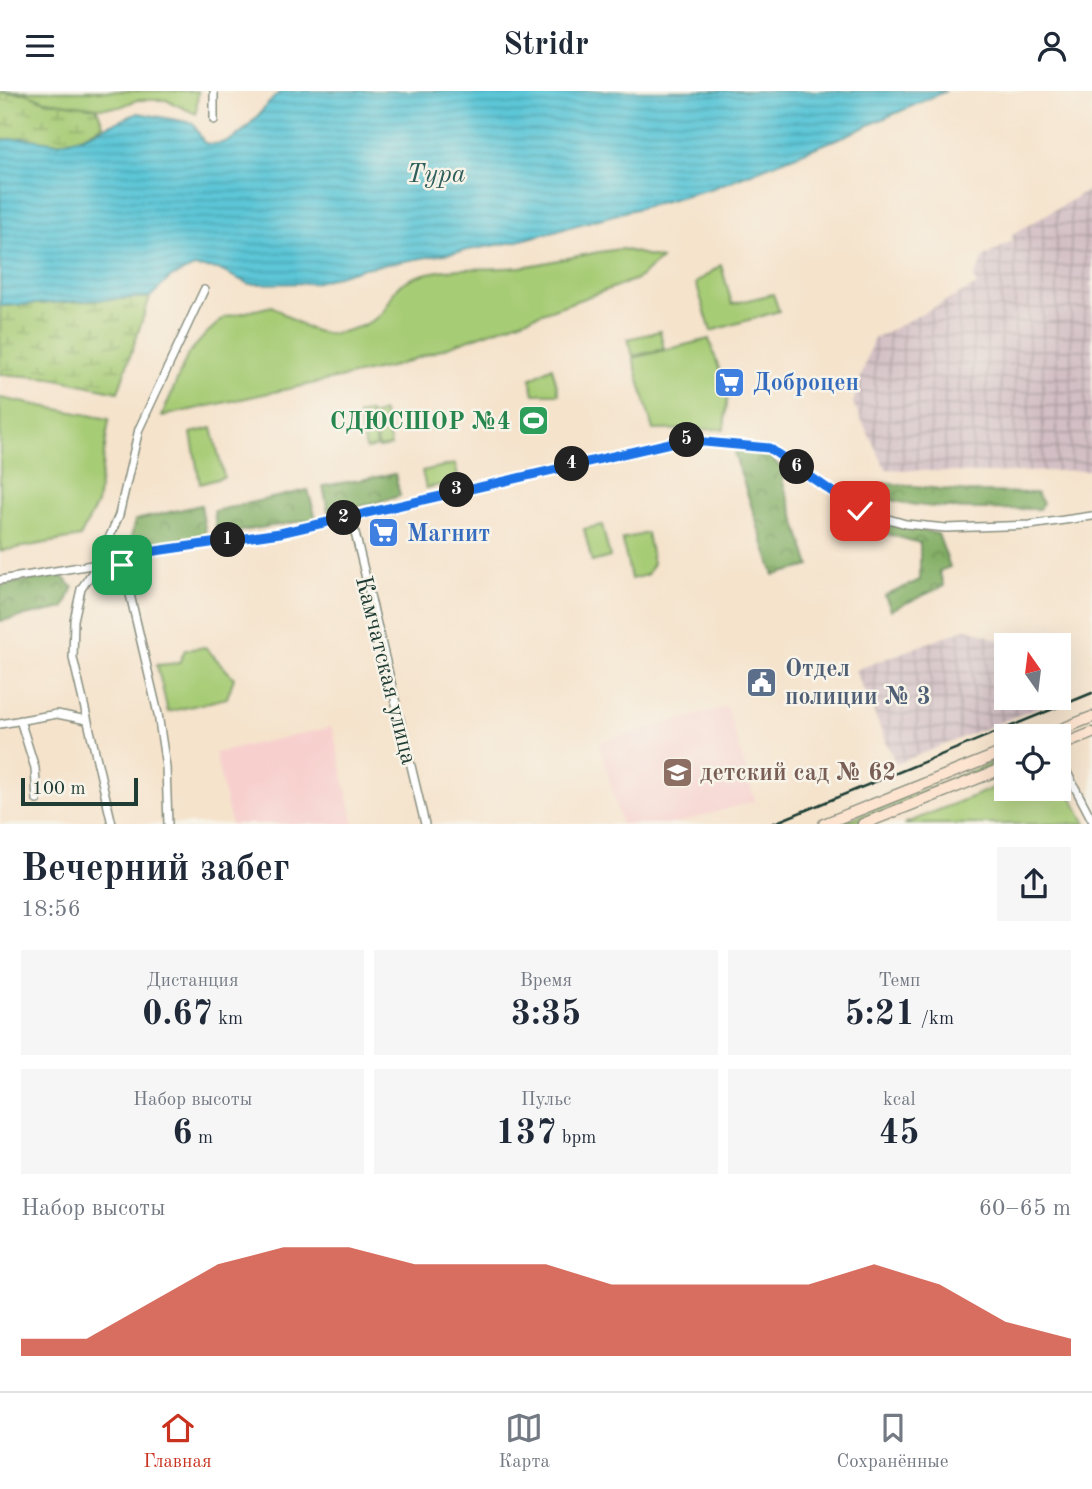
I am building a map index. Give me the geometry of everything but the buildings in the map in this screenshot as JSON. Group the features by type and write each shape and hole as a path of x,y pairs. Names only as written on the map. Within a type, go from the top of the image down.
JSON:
{"main road":[{"path":"1071,725 1092,716"},
{"path":"1071,741 1092,733"},
{"path":"824,824 994,756"},
{"path":"863,824 994,772"}],"street":[{"path":"214,91 214,120"},
{"path":"112,824 74,658 74,620 81,589 97,564 119,515 139,429 204,290"},
{"path":"0,580 97,564 121,556 280,533 674,441 710,441 769,448 860,511 906,524 946,528 1030,525 1092,516"},
{"name":"Камчатская улица","path":"351,516 425,824"},
{"path":"121,556 158,714 166,767 168,824"},
{"path":"0,724 57,714 87,720"},
{"path":"20,720 35,768 37,800"},
{"path":"1071,780 1092,820"}],"shaded area":[{"path":"1092,188 1092,470 977,473 886,469 853,403 873,339 977,285 974,278 984,257 1013,240 1011,235"},
{"path":"968,628 994,638 994,711 1028,711 896,764 855,670"},
{"name":"детский сад № 62","path":"727,707 755,801 674,824 621,824 599,742"},
{"path":"332,727 354,824 231,824 215,753"}],"green space":[{"path":"0,91 198,91 196,114 166,100 137,100 120,107 97,108 45,101 26,93"},
{"path":"0,93 26,93 45,101 97,108 103,125 81,137 62,143 0,140"},
{"path":"622,249 661,259 637,279 395,366 162,416 188,354 225,317 272,306 309,329 335,333 376,319 397,288 424,274 453,269 512,268"},
{"path":"721,265 732,304 773,294 779,311 711,331 696,283"},
{"path":"150,297 118,392 52,378 0,374 0,306"},
{"path":"660,331 664,349 633,356 628,339"},
{"path":"709,339 728,395 724,429 653,430 633,358"},
{"path":"552,367 559,394 534,394 530,379"},
{"path":"0,398 109,419 97,504 80,537 0,551"},
{"path":"370,412 371,416 383,412 391,446 379,448 371,417 377,447 366,449 358,415"},
{"path":"212,428 224,477 200,484 191,433"},
{"path":"762,449 783,470 783,483 810,566 774,575 734,453"},
{"path":"455,464 459,481 426,488 422,471"},
{"path":"395,474 400,496 329,515 323,486"},
{"path":"884,483 969,492 1036,493 1043,503 1039,509 932,507 892,500 880,494 878,487"},
{"path":"308,490 316,519 217,535 214,511"},
{"path":"201,505 206,535 129,547 135,520"},
{"path":"872,519 938,534 950,567 939,571 944,586 891,610 885,596 920,580 920,543 869,529"},
{"path":"602,525 610,557 592,562 584,529"},
{"path":"647,533 653,563 647,575 631,579 622,539"},
{"path":"59,574 73,587 64,608 0,621 0,586"},
{"path":"205,647 234,678 227,698 168,712 157,665 179,663 185,650"},
{"path":"994,762 994,767 850,824 838,824"},
{"path":"994,788 994,801 1071,801 1071,796 1086,824 904,824"}],"water":[{"name":"Тура","path":"281,91 946,91 842,137 713,188 514,242 364,268 314,283 249,284 218,269 194,267 171,277 150,297 0,306 0,140 24,138 58,143 81,137 138,113 193,123 204,143 217,144 238,135"}],"railway":[{"path":"772,824 1092,693"}],"place":[{"name":"Доброцен","path":"730,382"},
{"name":"СДЮСШОР №4","path":"534,421"},
{"name":"Магнит","path":"384,533"},
{"name":"Отдел полиции № 3","path":"762,682"},
{"name":"детский сад № 62","path":"677,772"}],"route":[{"path":"122,565 121,556 280,533 683,440 769,448 860,511"}]}
